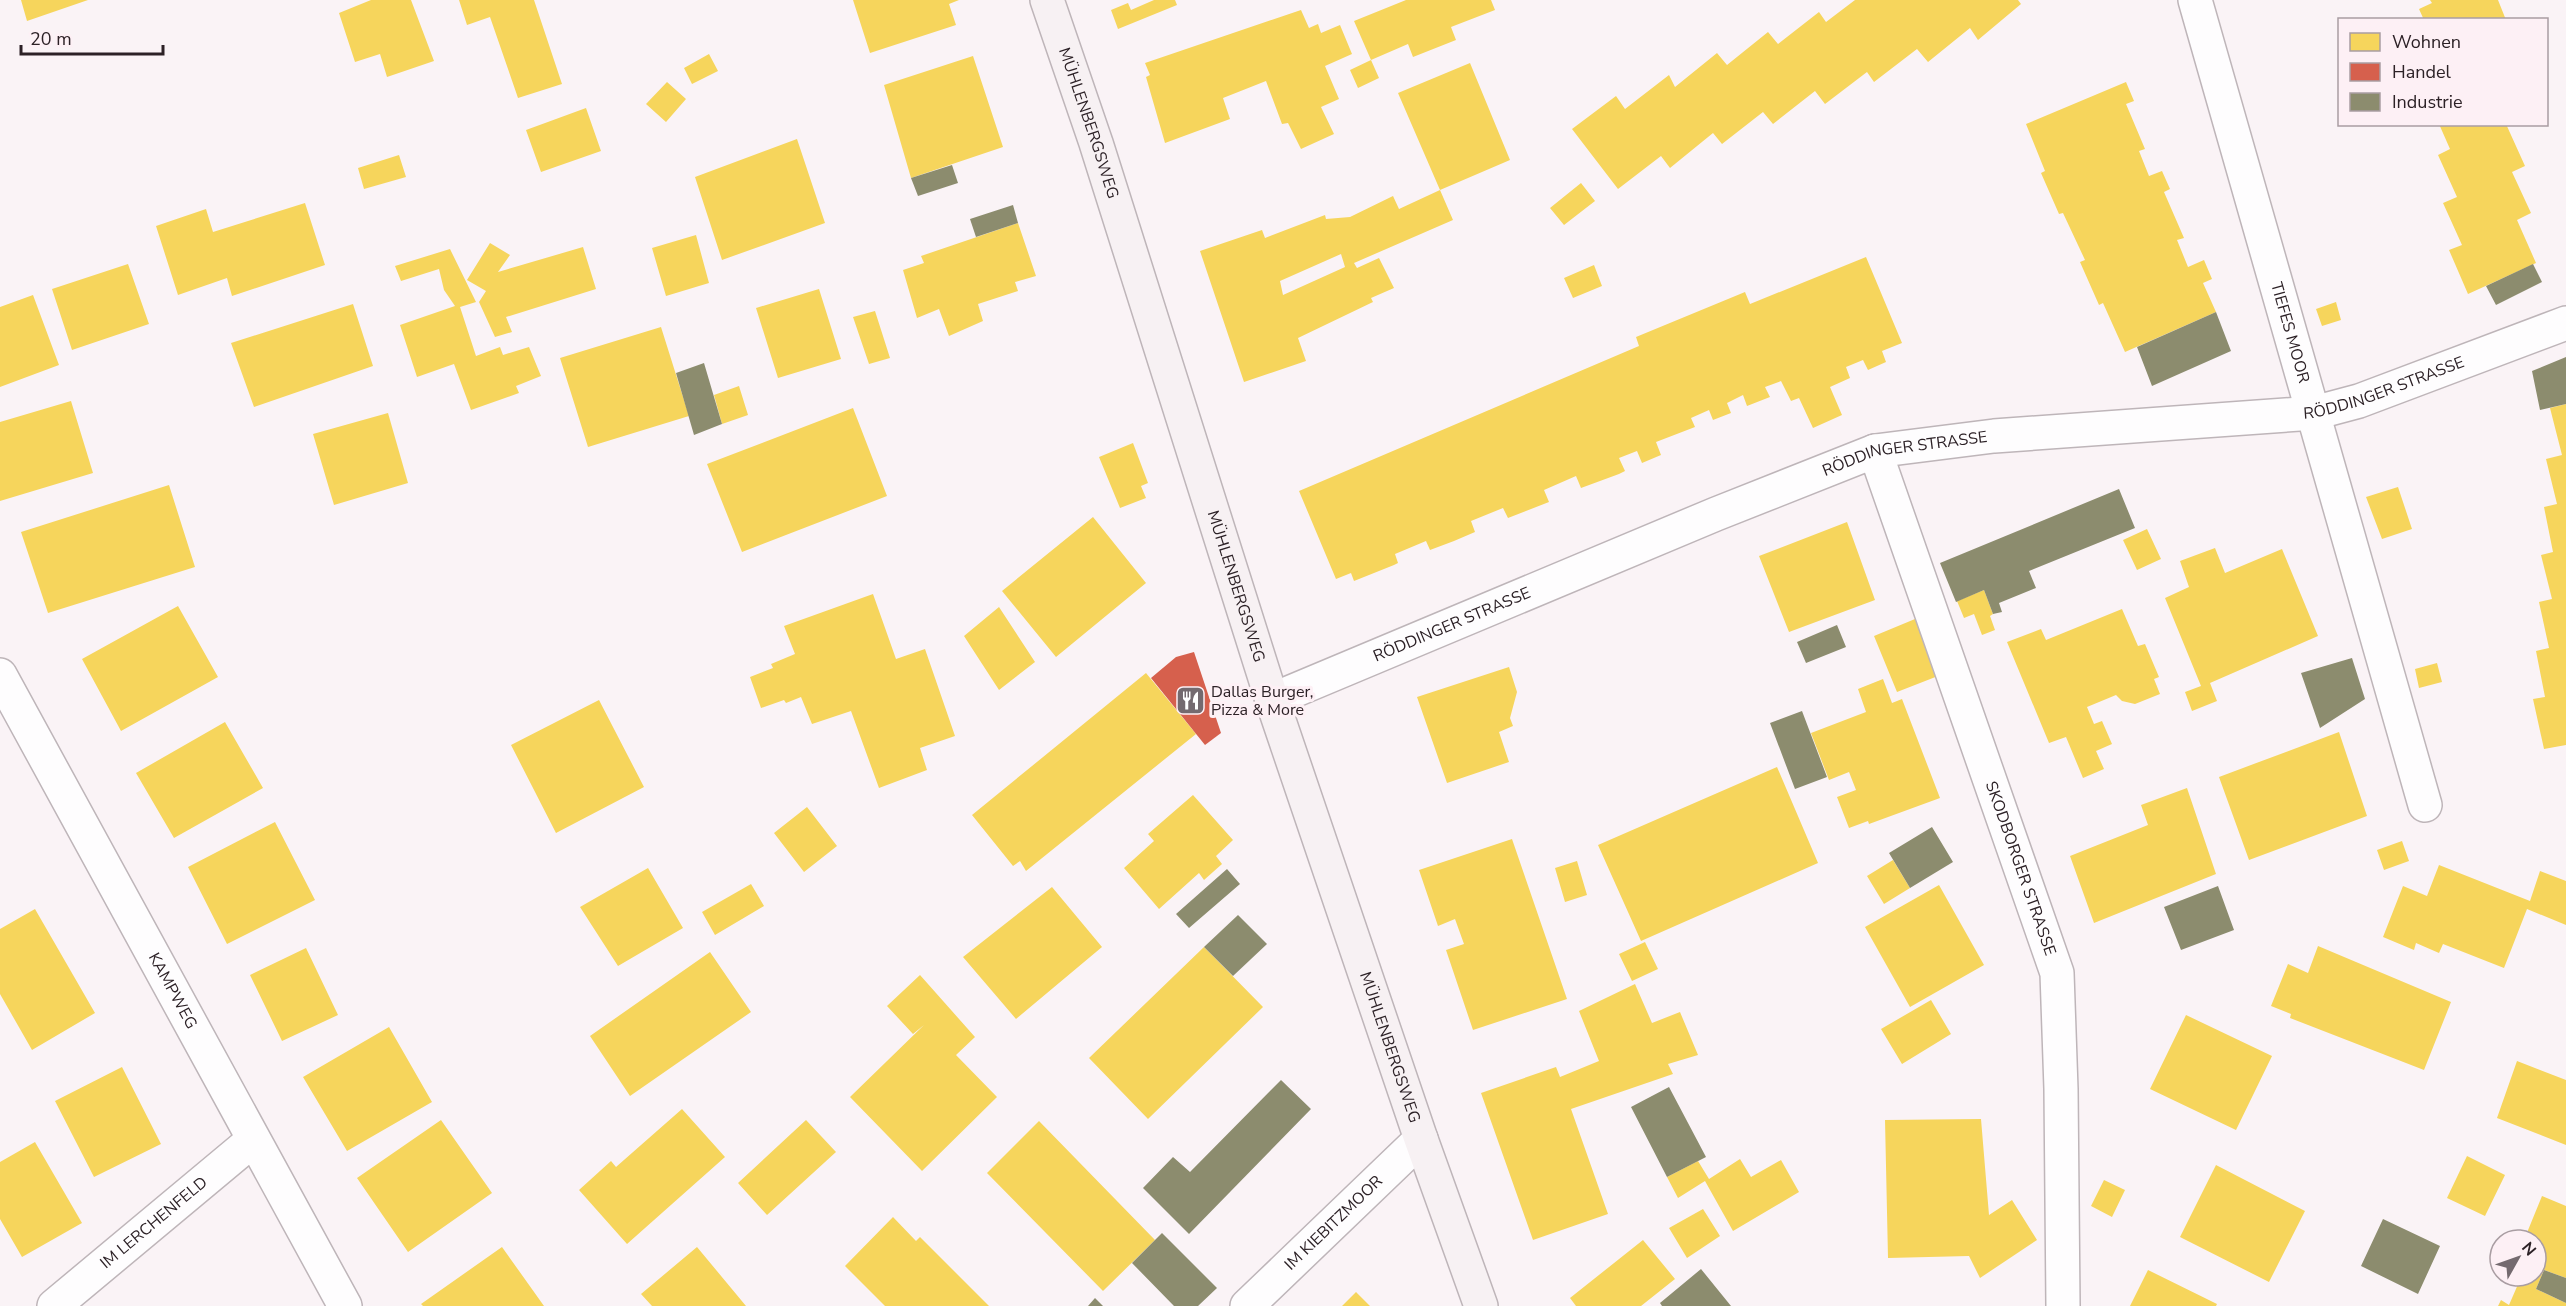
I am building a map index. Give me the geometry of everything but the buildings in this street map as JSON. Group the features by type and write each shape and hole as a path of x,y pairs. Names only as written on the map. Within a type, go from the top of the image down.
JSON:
{"street":[{"name":"MÜHLENBERGSWEG","path":"1047,0 1096,143 1272,700 1421,1138 1481,1306"},
{"name":"TIEFES MOOR","path":"2194,0 2425,805"},
{"name":"RÖDDINGER STRASSE","path":"1272,700 1705,519 1875,451 1994,436 2314,413 2359,401 2566,323"},
{"name":"SKODBORGER STRASSE","path":"1875,451 2057,973 2061,1089 2062,1306"},
{"name":"KAMPWEG","path":"0,675 345,1306"},
{"name":"IM KIEBITZMOOR","path":"1247,1306 1421,1138"},
{"name":"IM LERCHENFELD","path":"54,1306 253,1140"}],"place":[{"name":"Dallas Burger, Pizza & More","path":"1190,701"}]}
